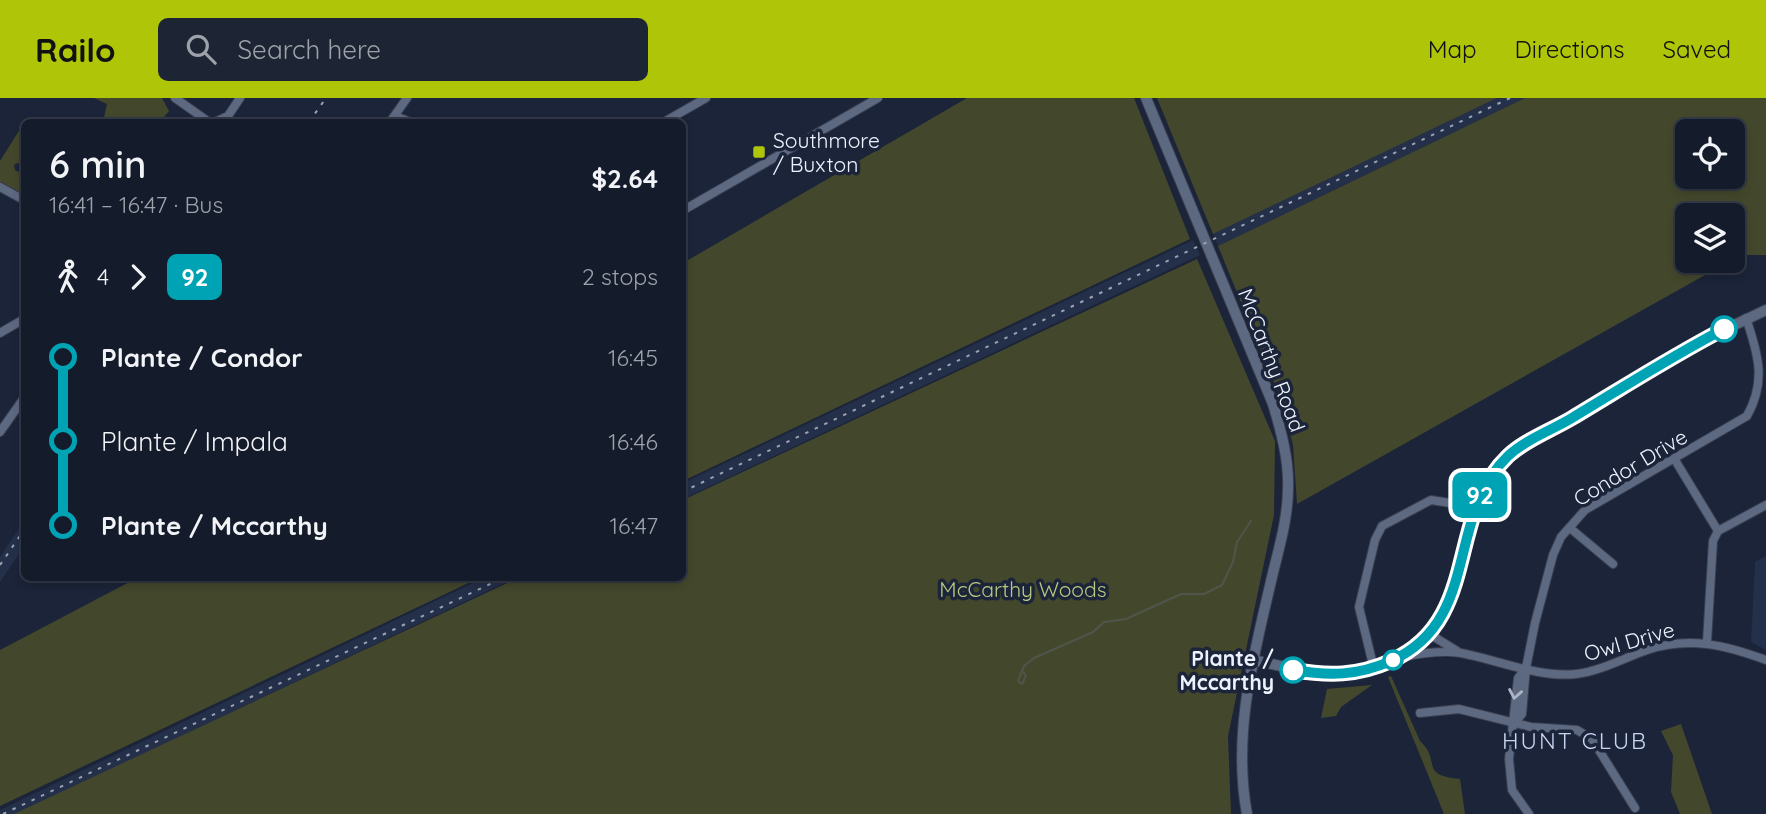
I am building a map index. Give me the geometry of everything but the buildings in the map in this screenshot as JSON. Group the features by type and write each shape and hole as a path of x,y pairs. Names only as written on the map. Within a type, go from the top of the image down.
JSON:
{"street":[{"path":"175,98 205,119"},
{"path":"221,119 228,115 240,98"},
{"path":"393,119 407,98"},
{"path":"669,119 706,98"},
{"path":"686,209 878,98"},
{"name":"McCarthy Road","path":"1146,98 1273,404 1283,436 1289,484 1287,510 1253,660 1241,732 1241,785 1247,814"},
{"path":"0,187 21,198"},
{"path":"1253,660 1326,676 1374,669 1400,657 1431,635 1454,594 1475,507 1488,479 1509,455 1746,318 1766,310"},
{"name":"Condor Drive","path":"1529,814 1512,790 1509,759 1515,722 1521,714 1526,668 1553,555 1570,527 1585,510 1748,416 1758,404 1765,388 1764,371 1746,318"},
{"path":"0,333 21,321"},
{"path":"0,432 21,402"},
{"path":"1675,460 1718,531"},
{"path":"1374,669 1359,607 1375,540 1382,526 1431,500 1475,507"},
{"path":"1707,642 1710,557 1718,531 1766,505"},
{"path":"1570,527 1613,564"},
{"name":"Owl Drive","path":"1431,635 1459,653"},
{"name":"Owl Drive","path":"1400,657 1421,653 1459,653 1526,668 1576,674 1604,668 1648,650 1682,642 1707,642 1766,660"},
{"path":"1420,713 1460,709 1531,727 1577,730 1592,739 1635,808"}],"shaded area":[{"path":"1497,98 1525,98 1218,246 1213,234"},
{"path":"1193,240 1200,255 686,498 686,482"},
{"path":"21,526 21,551 0,582 0,557"},
{"path":"1766,556 1766,650 1751,642 1755,562"},
{"path":"477,581 509,581 16,814 0,814 0,810"}],"green space":[{"path":"94,98 162,98 169,111 162,119 104,119 107,104"},
{"path":"967,98 1134,98 1190,239 686,480 686,261"},
{"path":"1157,98 1497,98 1213,234"},
{"path":"1525,98 1766,98 1766,255 1745,255 1745,203 1675,203 1675,273 1709,273 1297,504 1293,445 1281,400 1218,246"},
{"path":"21,128 21,164 14,165 15,170 21,173 21,192 0,182 0,161"},
{"name":"McCarthy Woods","path":"1197,259 1275,441 1274,515 1228,736 1231,814 14,814 512,581 686,581 686,499"},
{"path":"131,581 473,581 0,806 0,650"},
{"path":"1391,676 1435,770 1447,777 1460,779 1465,814 1444,814 1388,677"},
{"path":"1372,685 1341,707 1336,716 1321,718 1327,689"},
{"path":"1681,724 1712,814 1680,814 1671,792 1673,755 1661,731"}],"waterway":[{"path":"1022,670 1026,676 1022,684 1018,681 1024,666 1034,658 1093,632 1104,622 1126,619 1181,594 1204,594 1222,585 1233,562 1237,542 1251,521"}],"railway":[{"path":"311,119 326,98"},
{"path":"686,490 1510,98"},
{"path":"0,565 21,534"},
{"path":"3,814 497,581"}],"bus line":[{"name":"92","path":"1293,670 1326,676 1374,669 1400,657 1431,635 1454,594 1480,493 1488,479 1509,455 1724,329"}],"place":[{"name":"Southmore / Buxton","path":"759,152"},
{"name":"Plante / Mccarthy","path":"1293,670"}],"district":[{"name":"HUNT CLUB","path":"1575,740"}]}
